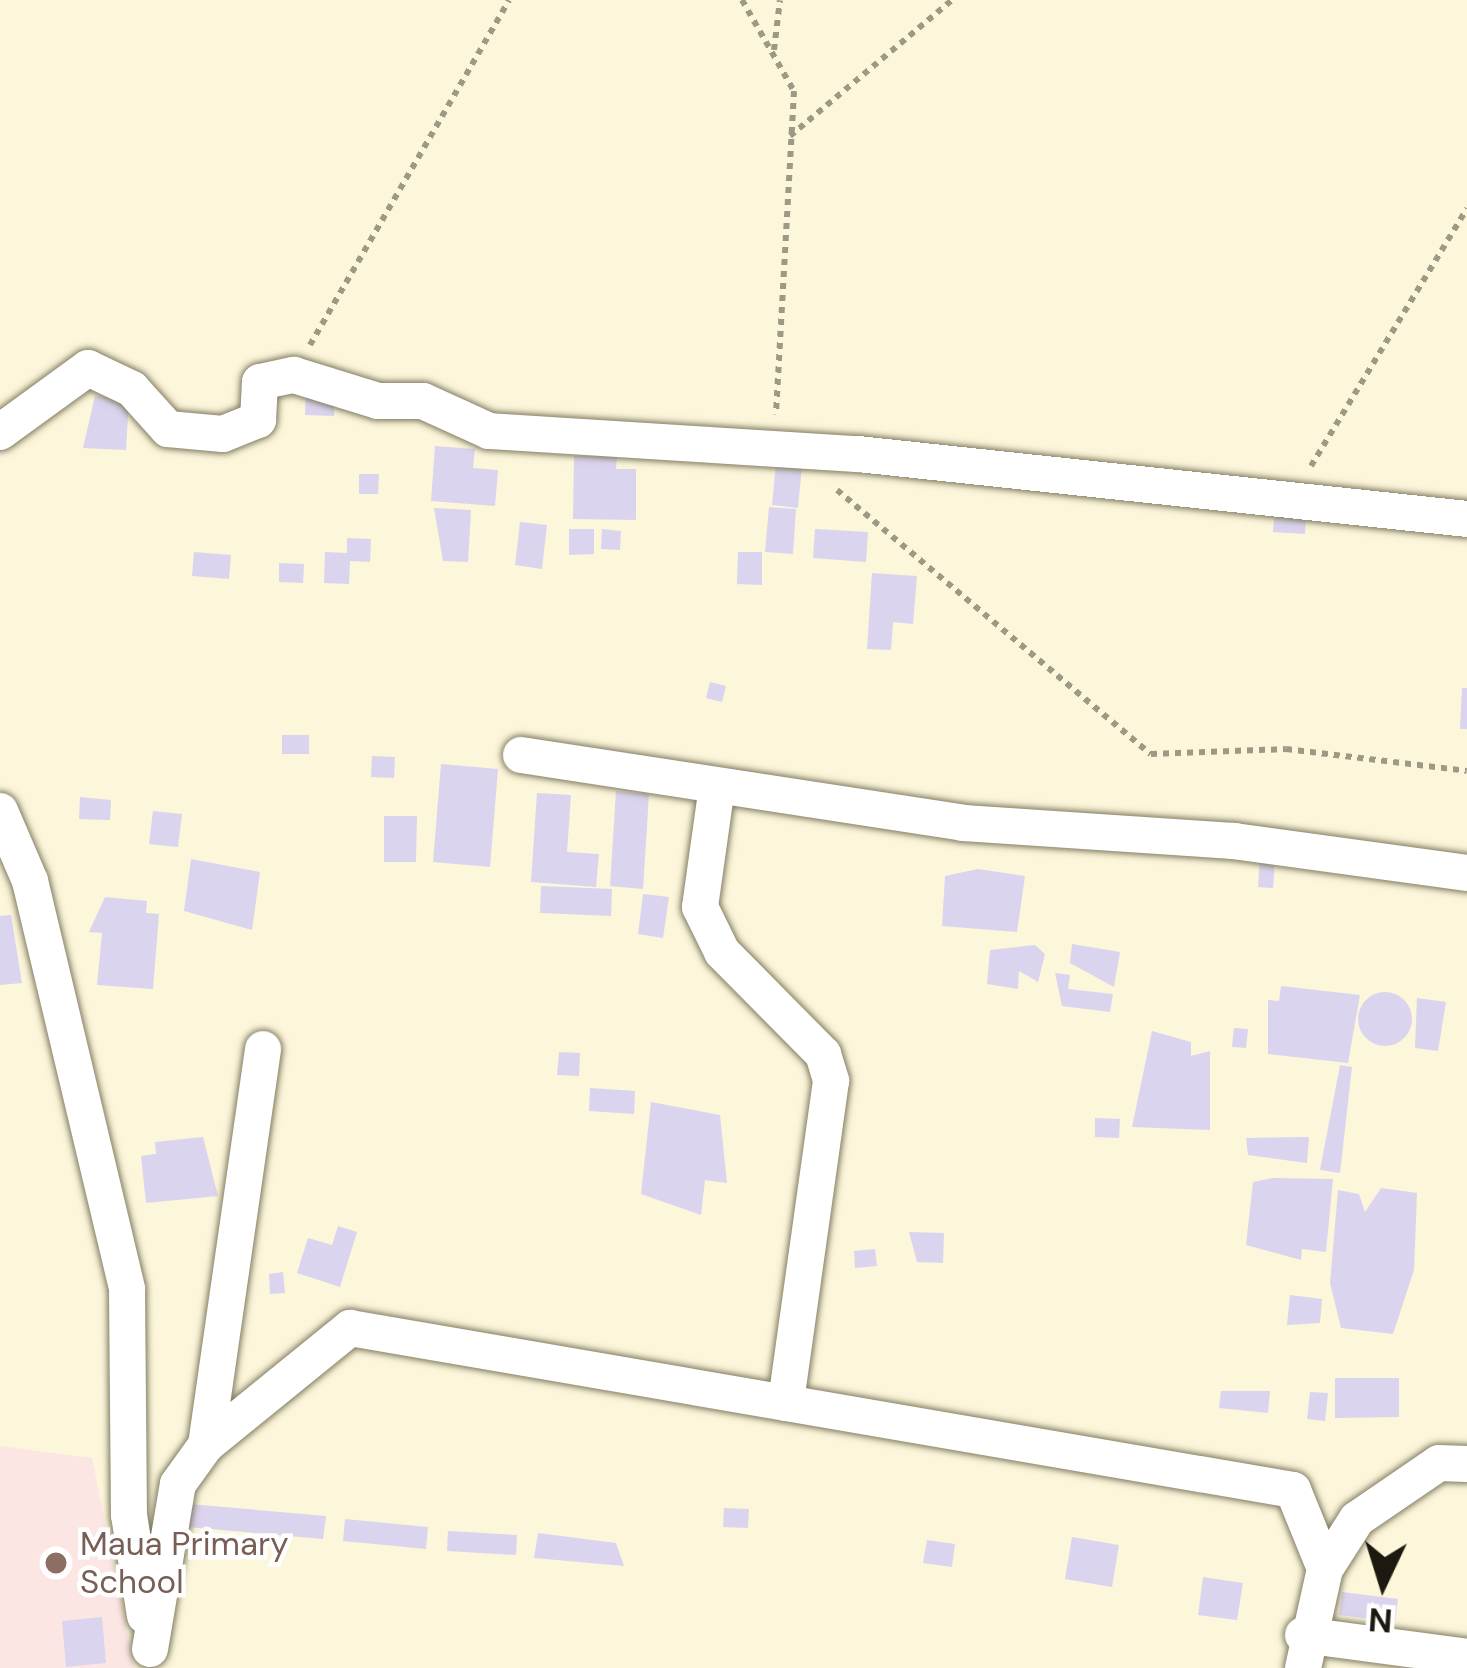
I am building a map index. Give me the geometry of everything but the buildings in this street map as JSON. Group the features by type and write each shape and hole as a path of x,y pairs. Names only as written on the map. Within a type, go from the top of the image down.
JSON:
{"street":[{"path":"0,432 88,368 132,389 168,429 223,434 258,420 260,382 294,375 378,401 423,401 489,431 858,454 1467,519"},
{"path":"521,755 718,786 1467,874"},
{"path":"718,786 700,907 722,952 823,1054 831,1081 786,1403"},
{"path":"0,811 30,881 127,1289 128,1515 153,1659"},
{"path":"206,1445 263,1048"},
{"path":"153,1659 178,1484 206,1445 350,1328 1293,1490 1325,1569"},
{"path":"1467,1464 1439,1463 1387,1489 1325,1569 1303,1652 1467,1657"}],"path":[{"path":"294,375 508,0"},
{"path":"773,54 780,0"},
{"path":"790,136 952,0"},
{"path":"1304,501 1306,474 1467,208"}],"shaded area":[{"name":"Maua Primary School","path":"0,1446 92,1458 134,1668 0,1668"}],"place":[{"name":"Maua Primary School","path":"56,1563"}]}
